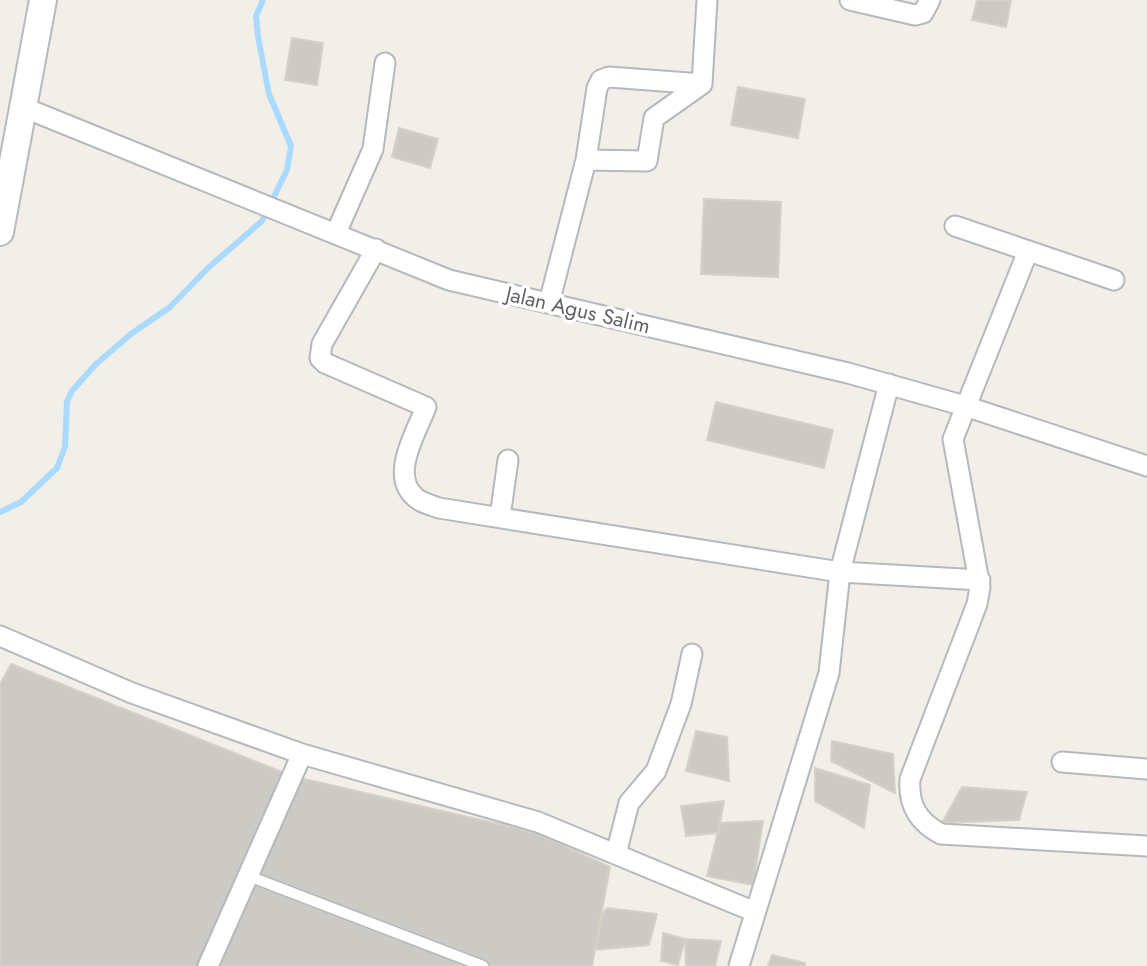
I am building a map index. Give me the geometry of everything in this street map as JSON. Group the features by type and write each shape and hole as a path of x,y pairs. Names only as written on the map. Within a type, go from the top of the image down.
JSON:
{"main road":[{"path":"0,232 43,0"}],"street":[{"path":"702,84 707,0"},
{"path":"850,0 915,15 923,13 930,0"},
{"path":"336,233 373,149 385,63"},
{"path":"549,303 586,160 597,88 601,80 609,77 702,84"},
{"path":"586,160 647,161 654,118 702,84"},
{"name":"Jalan Agus Salim","path":"25,108 449,280 889,384 1147,466"},
{"path":"955,226 1114,280"},
{"path":"376,249 322,344 320,359 426,407 404,465 404,484 415,498 439,508 839,572 979,580"},
{"path":"1028,251 955,430 953,446 979,580 977,604 910,779 909,794 920,819 941,834 956,837 1147,846"},
{"path":"739,966 829,673 839,572 889,384"},
{"path":"500,517 508,460"},
{"path":"0,636 132,693 302,754 538,822 755,912"},
{"path":"616,854 629,803 656,771 681,704 692,654"},
{"path":"208,966 246,874 302,754"},
{"path":"1062,762 1147,769"}],"lane":[{"path":"246,874 483,966"}],"building":[{"path":"977,0 1011,0 1006,27 972,20"},
{"path":"292,38 323,43 317,85 285,80"},
{"path":"738,87 805,99 798,138 731,125"},
{"path":"399,128 438,139 430,168 392,157"},
{"path":"704,199 781,202 778,277 701,274"},
{"path":"716,402 833,430 824,468 707,440"},
{"path":"11,664 292,776 537,833 610,867 592,966 0,966 0,684"},
{"path":"696,731 727,737 729,781 686,771"},
{"path":"832,741 893,754 895,793 831,761"},
{"path":"815,768 870,785 864,828 815,801"},
{"path":"962,787 1027,792 1019,820 942,823"},
{"path":"724,801 718,833 686,836 681,806"},
{"path":"763,821 753,885 707,876 720,823"},
{"path":"607,908 657,914 649,945 595,950 602,915"},
{"path":"663,933 685,939 678,965 661,961"},
{"path":"685,939 721,941 715,966 686,966"},
{"path":"772,955 805,963 805,966 768,966"}],"waterway":[{"path":"0,512 21,502 57,468 65,447 67,401 72,391 95,365 131,334 170,307 208,268 262,221 287,170 291,146 269,94 258,37 256,16 263,0"}]}
